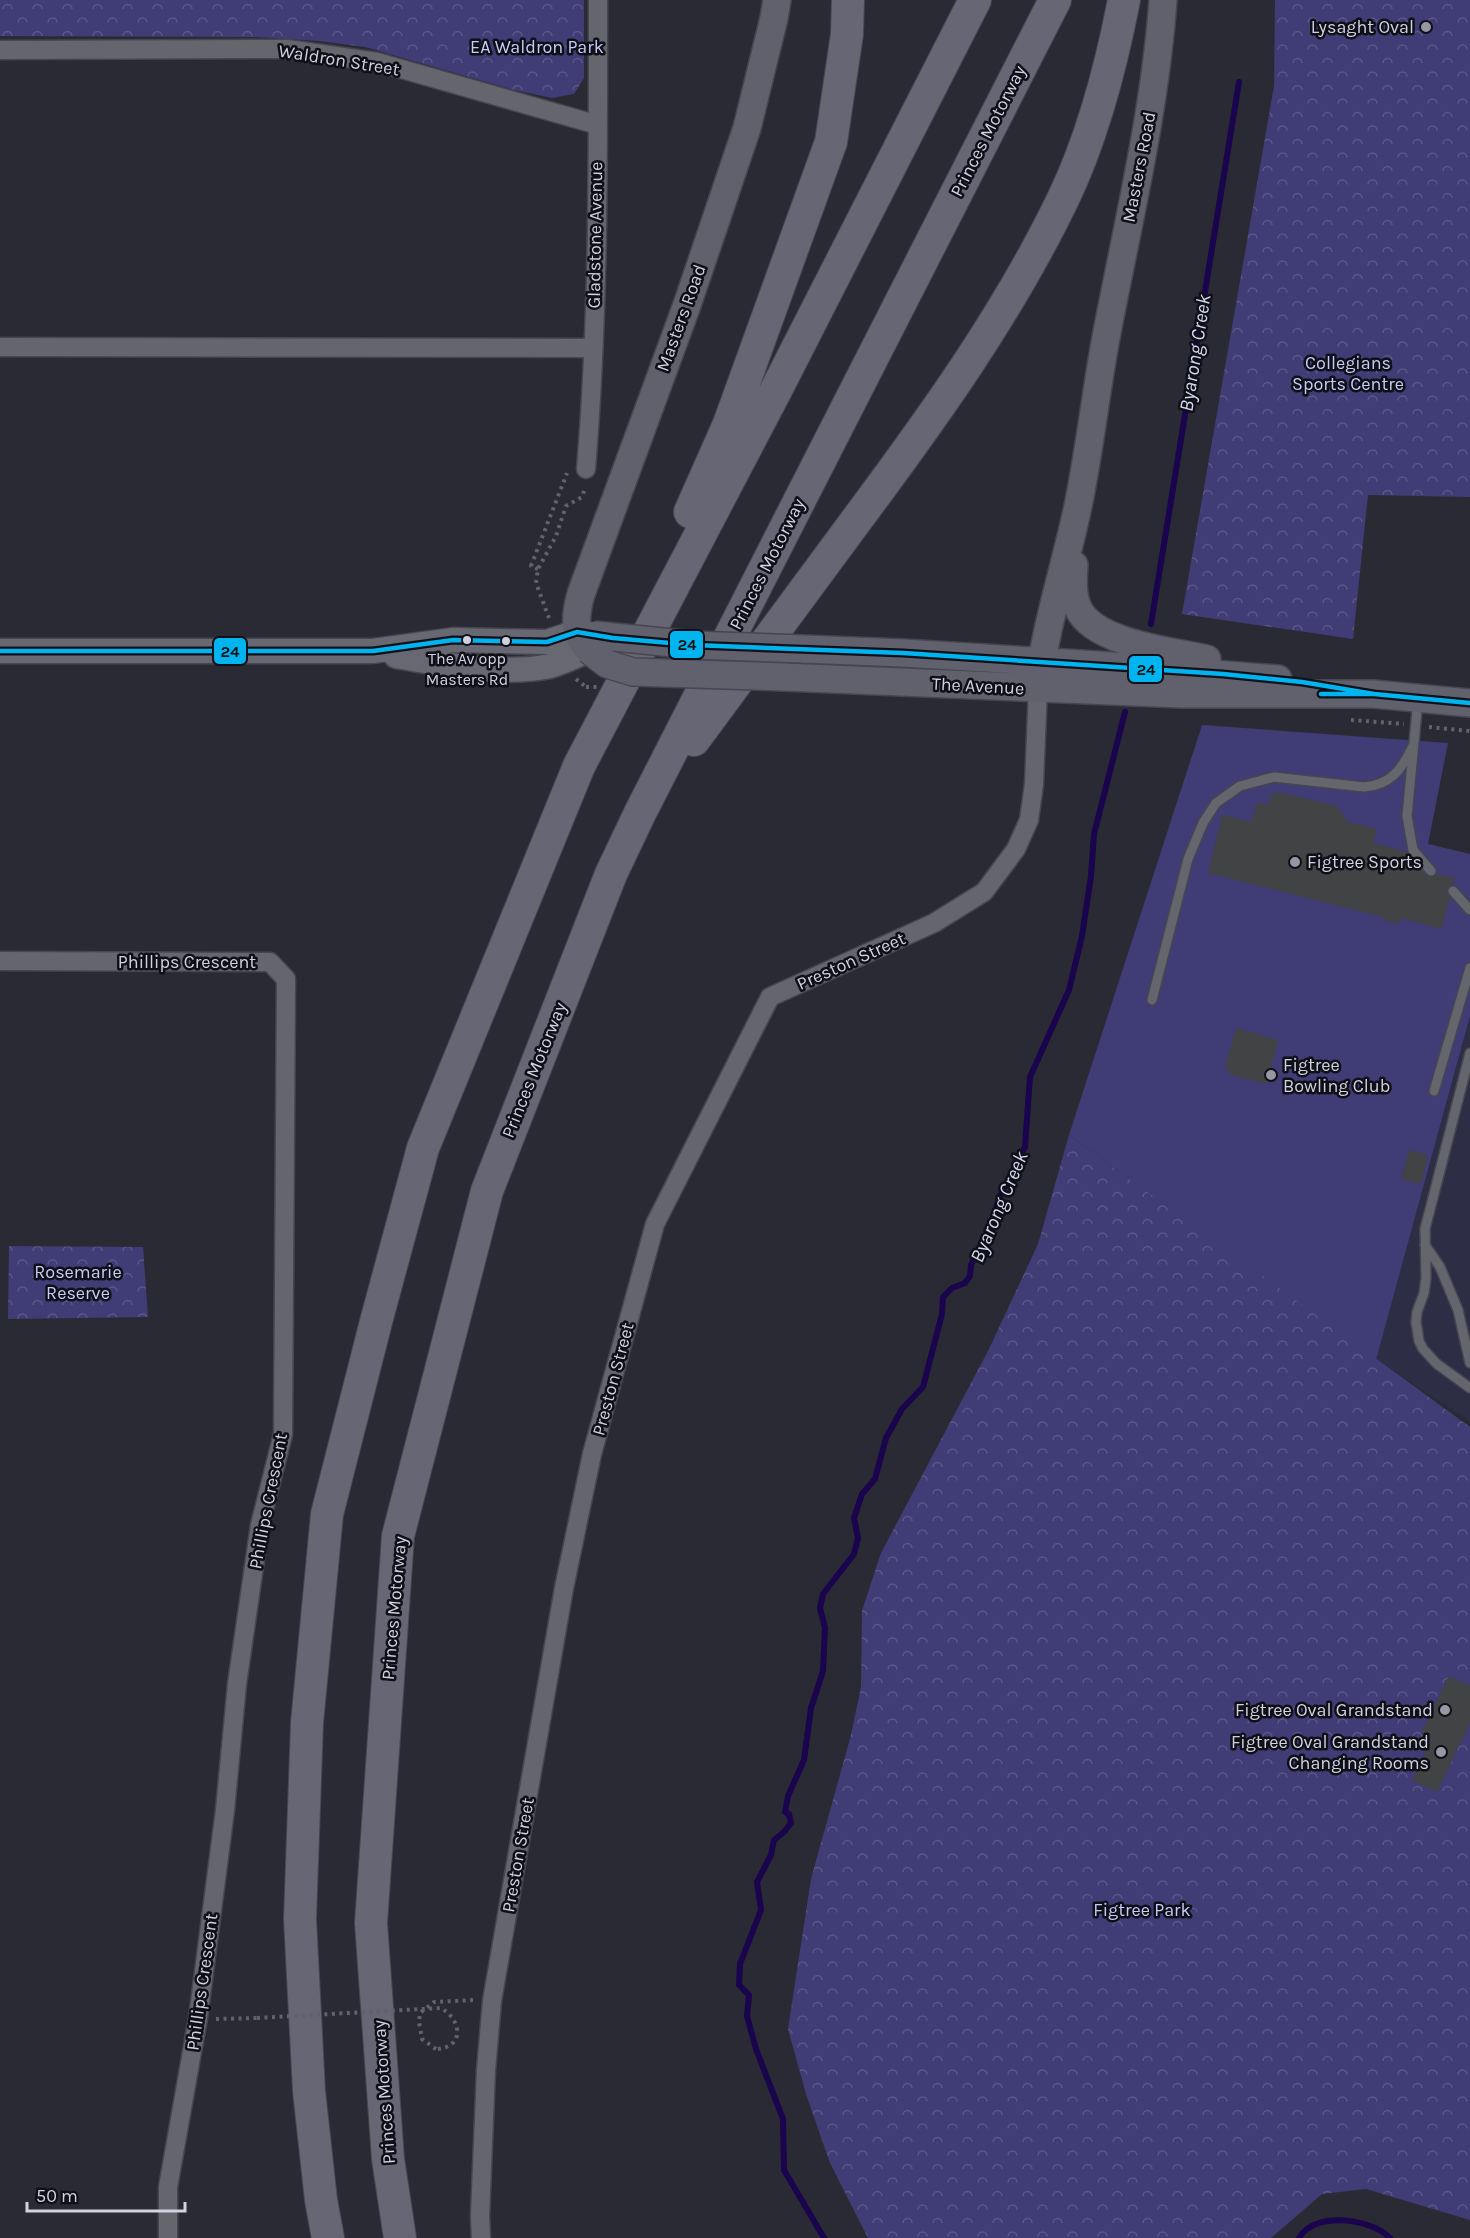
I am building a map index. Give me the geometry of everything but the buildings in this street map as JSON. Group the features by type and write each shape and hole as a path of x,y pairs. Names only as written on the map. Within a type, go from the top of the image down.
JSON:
{"highway":[{"path":"327,2238 309,2091 300,1919 307,1723 327,1514 423,1148 579,766 729,424 831,142 847,34 848,0"},
{"path":"579,766 770,401 975,0"},
{"name":"Princes Motorway","path":"400,2238 388,2160 371,1923 398,1536 487,1191 611,874 640,813 1055,0"},
{"path":"640,813 881,488 958,380 1020,283 1064,197 1089,136 1106,78 1124,0"}],"main road":[{"name":"Masters Road","path":"587,643 577,607 687,304 747,128 777,0"},
{"name":"Masters Road","path":"1038,688 1041,662 1077,510 1104,346 1148,117 1160,43 1163,0"},
{"name":"Masters Road","path":"1077,510 1074,591 1080,613 1092,625 1120,638 1149,646 1374,694"},
{"name":"The Avenue","path":"0,651 373,651 453,640 693,645 1041,662 1262,677 1374,694 1470,703"},
{"name":"The Avenue","path":"587,643 607,664 633,672 1181,693 1374,694"}],"street":[{"name":"Gladstone Avenue","path":"578,467 591,407 597,235 598,0"},
{"name":"Waldron Street","path":"0,50 287,49 376,62 598,125"},
{"path":"0,347 592,348"},
{"name":"Preston Street","path":"481,2238 486,2070 492,2001 566,1577 592,1454 655,1224 770,997 934,923 984,892 1016,849 1029,820 1034,784 1038,688"},
{"name":"Phillips Crescent","path":"0,961 270,962 286,979 284,1434 260,1526 237,1684 225,1810 198,2018 168,2187 168,2238"}],"lane":[{"path":"1419,698 1407,807 1409,837 1413,850 1431,871"},
{"path":"1152,1000 1188,859 1203,823 1216,803 1240,786 1274,777 1376,786 1400,771 1413,746"},
{"path":"1453,891 1470,910"},
{"path":"1434,1091 1470,968"},
{"path":"1470,1053 1425,1229 1426,1285 1417,1312 1419,1341 1423,1349 1437,1364 1470,1388"},
{"path":"1424,1243 1440,1267 1458,1310 1470,1364"}],"path":[{"path":"538,569 531,566 578,467"},
{"path":"550,620 536,583 538,569 556,536 567,506 582,497 586,485 578,467"},
{"path":"1437,727 1470,731"},
{"path":"198,2018 258,2018 441,2008 452,2014 457,2022 457,2033 453,2044 445,2049 436,2049 422,2039 420,2013 434,2002 460,1999 492,2001"}],"shaded area":[{"path":"1470,1016 1470,1421 1376,1360"}],"green space":[{"name":"EA Waldron Park","path":"0,0 584,0 584,78 574,94 552,98 514,90 365,47 319,41 256,37 0,36"},
{"name":"Collegians Sports Centre","path":"1275,0 1470,0 1470,497 1368,495 1353,639 1182,614 1274,86"},
{"name":"Figtree Bowling Club","path":"1202,725 1448,743 1428,844 1470,854 1470,1016 1376,1360 1069,1135"},
{"name":"Figtree Park","path":"1069,1135 1470,1427 1470,2220 1366,2189 1322,2194 1271,2238 868,2238 830,2163 806,2094 788,2029 811,1879 851,1735 861,1687 862,1611 881,1553 989,1349 1038,1244"},
{"name":"Rosemarie Reserve","path":"9,1246 143,1247 148,1317 8,1319"}],"waterway":[{"name":"Byarong Creek","path":"1151,624 1239,82"},
{"name":"Byarong Creek","path":"824,2238 784,2170 783,2119 756,2049 747,2016 749,1995 739,1985 740,1964 761,1910 757,1882 771,1855 774,1840 791,1823 789,1814 785,1812 788,1796 804,1760 811,1708 823,1671 825,1628 820,1608 823,1594 854,1554 858,1538 854,1518 862,1494 875,1479 886,1438 902,1409 923,1387 942,1314 943,1297 952,1288 965,1283 970,1276 971,1265 992,1221 999,1198 1025,1147 1030,1077 1069,990 1082,936 1091,876 1094,834 1125,712"},
{"name":"Byarong Creek","path":"1299,2238 1307,2229 1317,2224 1344,2220 1370,2226 1382,2231 1390,2238"}],"transit line":[{"name":"24","path":"0,651 373,651 453,640 547,642 577,632 613,638 693,645 903,653 1223,674 1302,682 1374,694"},
{"name":"24","path":"1321,694 1374,694 1470,703"}],"place":[{"name":"Lysaght Oval","path":"1426,27"},
{"name":"The Av opp Masters Rd","path":"467,640"},
{"name":"Figtree Sports","path":"1295,862"},
{"name":"Figtree Bowling Club","path":"1271,1075"},
{"name":"Figtree Oval Grandstand","path":"1445,1710"},
{"name":"Figtree Oval Grandstand Changing Rooms","path":"1441,1752"}]}
